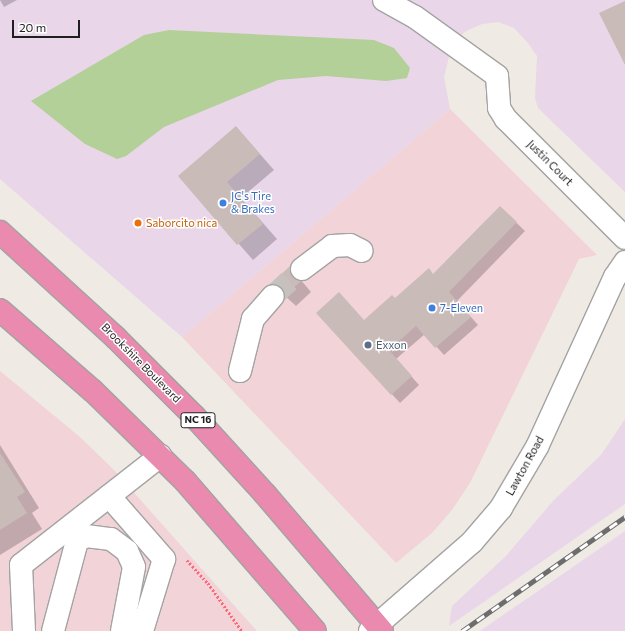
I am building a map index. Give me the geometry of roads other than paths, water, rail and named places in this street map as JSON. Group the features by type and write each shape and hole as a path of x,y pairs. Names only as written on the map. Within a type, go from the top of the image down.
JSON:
{"highway":[{"name":"Brookshire Boulevard","path":"0,232 115,337 194,416 377,629"},
{"path":"0,310 93,391 185,481 315,631"}],"street":[{"name":"Justin Court","path":"384,0 415,17 497,76 498,108 506,119 625,238"},
{"path":"302,270 332,246 350,245 362,250"},
{"name":"Lawton Road","path":"377,629 472,542 501,508 537,447 611,284 625,262"},
{"path":"240,371 253,319 273,296"},
{"path":"24,631 21,565 160,456"},
{"path":"109,496 164,559 142,631"},
{"path":"53,631 77,541 86,536 111,539 127,551 134,567 122,631"}],"tunnel":[{"path":"273,296 302,269"}],"railway":[{"path":"462,631 625,517"}],"place":[{"name":"JC's Tire & Brakes","path":"223,203"},
{"name":"Saborcito nica","path":"138,223"},
{"name":"7-Eleven","path":"432,308"},
{"name":"Exxon","path":"368,345"}]}
